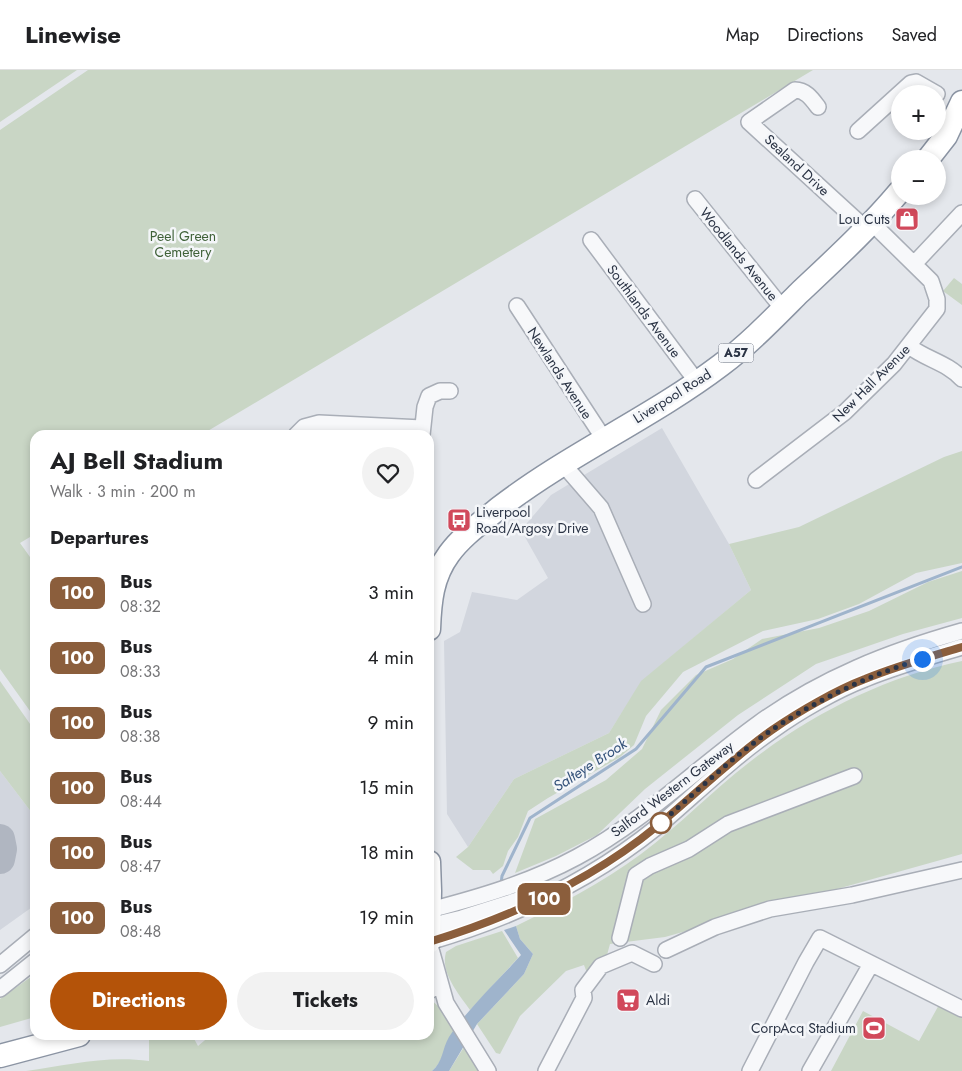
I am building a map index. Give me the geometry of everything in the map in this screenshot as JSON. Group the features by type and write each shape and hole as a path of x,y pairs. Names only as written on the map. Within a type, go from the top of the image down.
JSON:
{"highway":[{"path":"935,150 946,136 961,106"},
{"name":"Liverpool Road","path":"434,578 449,554 462,538 514,497 563,464 697,382 722,364 783,309 869,226 891,201"},
{"path":"0,1041 30,1032"},
{"path":"0,1056 60,1040"}],"street":[{"path":"909,85 916,82 921,85"},
{"name":"Sealand Drive","path":"818,107 805,92 795,90 749,122 869,226"},
{"path":"946,98 961,106"},
{"path":"858,131 891,101"},
{"name":"Woodlands Avenue","path":"695,199 783,309"},
{"path":"914,264 962,213"},
{"name":"New Hall Avenue","path":"756,480 845,412 894,364 937,309 938,299 931,281 869,226"},
{"name":"Southlands Avenue","path":"591,240 697,382"},
{"name":"Newlands Avenue","path":"516,306 604,439"},
{"path":"909,346 920,355 946,366 962,379"},
{"path":"422,430 425,407 429,396 440,391 450,391"},
{"path":"301,430 304,427 319,423 409,430"},
{"path":"563,464 601,508 643,604"},
{"name":"Salford Western Gateway","path":"434,916 576,858 630,824 660,802 720,752 802,694 846,671 891,653 962,632"},
{"name":"Salford Western Gateway","path":"434,940 581,879 656,827 731,762 772,730 800,712 863,680 962,647"},
{"path":"620,938 636,875 650,866 689,849 728,824 854,776"},
{"path":"666,950 715,928 770,909 852,895 962,870"},
{"path":"434,919 448,922 494,914"},
{"path":"750,1071 820,938 962,1009"},
{"path":"0,965 30,941"},
{"path":"22,948 30,955"},
{"path":"546,1071 584,998 583,990 602,966 632,953 654,964"},
{"path":"434,963 446,1003 485,1064"},
{"path":"0,989 30,964"},
{"path":"810,1071 871,964"},
{"path":"434,992 446,1003"}],"shaded area":[{"path":"662,428 729,544 751,590 642,681 609,733 514,779 468,847 447,814 444,641 460,632 472,592 517,600 548,578 521,530 551,495"},
{"path":"0,771 30,810 30,909 0,930"}],"green space":[{"path":"0,70 77,70 0,122"},
{"name":"Peel Green Cemetery","path":"88,70 813,70 209,430 30,430 30,537 20,543 30,557 30,711 0,669 0,130"},
{"path":"954,278 962,284 962,305 943,291"},
{"path":"962,451 962,563 916,573 859,604 818,619 763,631 683,672 646,716 634,745 620,757 528,811 518,837 508,851 503,866 493,874 490,870 473,870 456,857 468,847 514,779 609,733 641,681 751,590 729,544 799,527 944,457"},
{"path":"962,571 962,618 903,634 816,664 738,715 645,789 597,835 556,856 515,873 535,819 606,780 642,749 661,710 696,675 733,659 762,639 819,628 869,611 928,582"},
{"path":"962,661 962,854 665,937 610,944 607,955 589,972 587,973 584,965 566,971 520,1016 500,1054 496,1053 477,1024 524,974 533,954 520,939 516,926 580,893 626,865 751,761 799,727 825,712 878,687 933,668"},
{"path":"0,681 30,724 30,810 0,771"},
{"path":"502,931 518,958 470,1010 448,975 445,960 446,952 456,946"},
{"path":"30,978 30,1018 0,1027 0,999"},
{"path":"434,1002 455,1030 440,1062 432,1071 26,1071 103,1060 134,1059 149,1061 149,1040 195,1040 198,1046 205,1040 434,1040"},
{"name":"CorpAcq Stadium","path":"940,1003 962,1015 962,1071 831,1071 863,1011 919,1041"},
{"path":"464,1047 480,1071 449,1071"}],"water":[{"path":"516,926 520,939 533,954 524,974 477,1024 449,1071 432,1071 438,1064 449,1037 457,1026 521,955 504,930"}],"waterway":[{"name":"Salteye Brook","path":"501,884 502,876 530,818 636,749 706,667 962,567"}],"taxiway":[{"path":"0,839 2,849 0,859"}],"bus line":[{"name":"100","path":"434,940 519,910 589,875 656,827 731,762 772,730 800,712 863,680 962,647"}],"place":[{"name":"Lou Cuts","path":"907,219"},
{"name":"Liverpool Road/Argosy Drive","path":"459,520"},
{"name":"Aldi","path":"628,1000"},
{"name":"CorpAcq Stadium","path":"874,1028"}],"route":[{"path":"661,823 656,827 731,762 772,730 800,712 863,680 922,659"}]}
